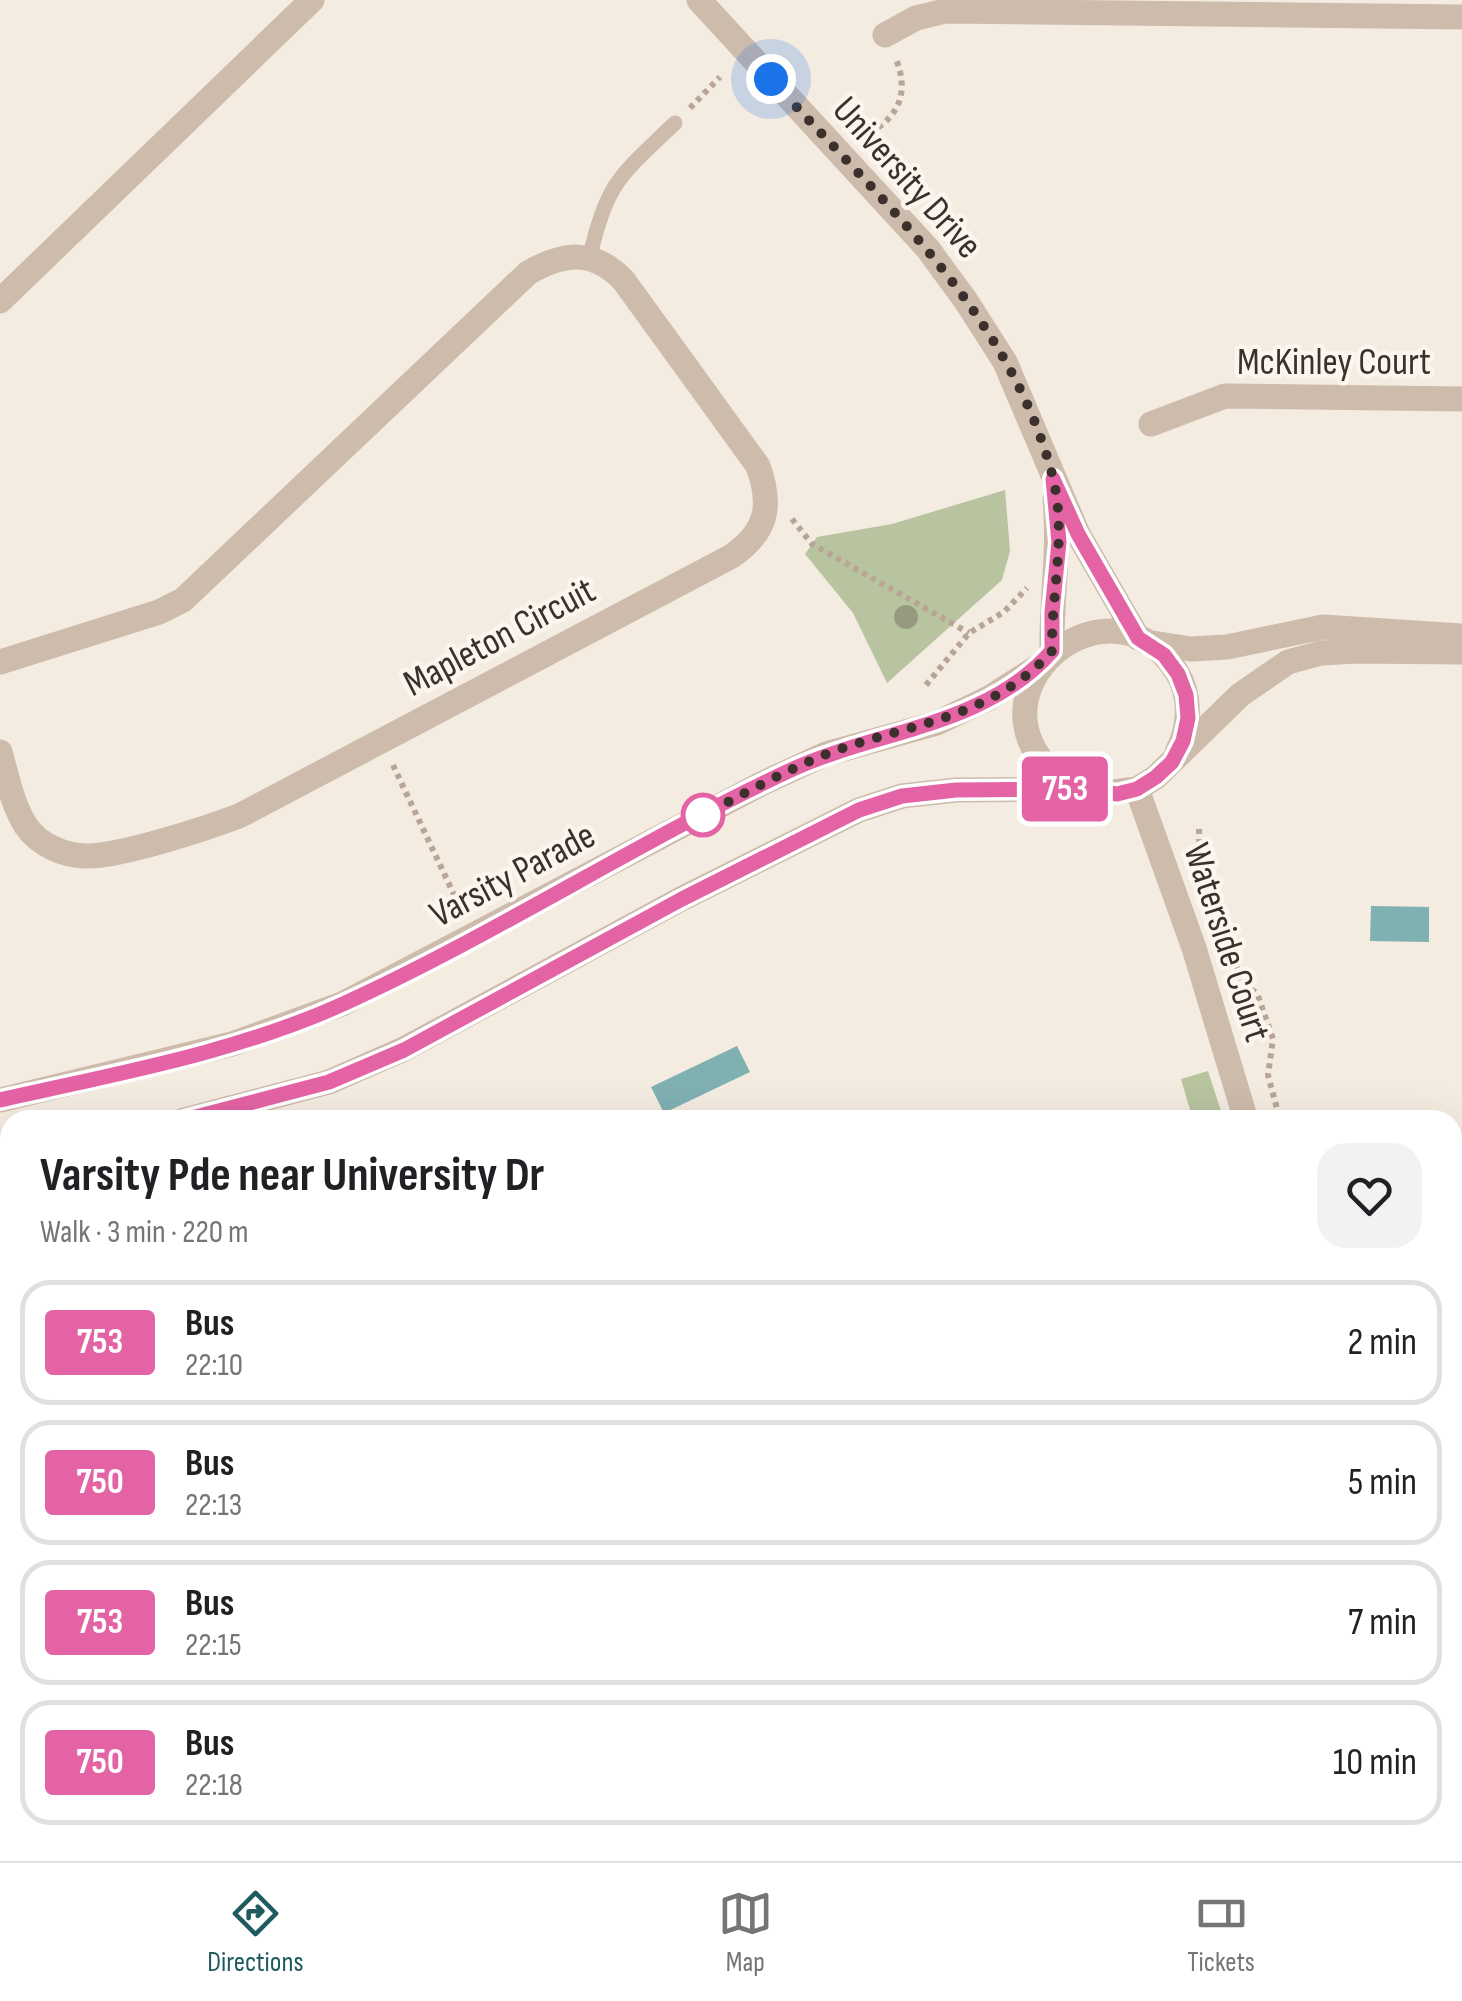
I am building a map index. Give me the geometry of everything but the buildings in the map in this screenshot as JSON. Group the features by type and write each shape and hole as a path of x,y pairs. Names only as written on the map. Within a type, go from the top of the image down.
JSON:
{"street":[{"path":"0,300 312,0"},
{"name":"University Drive","path":"699,0 928,249 1005,362 1078,534 1142,640"},
{"path":"886,35 916,18 945,11 1462,17"},
{"path":"0,662 183,600 528,273 552,259 590,256 610,266 624,281 758,466 768,510"},
{"name":"McKinley Court","path":"1151,424 1225,396 1462,399"},
{"name":"University Drive","path":"1046,659 1059,542 1053,479"},
{"name":"Mapleton Circuit","path":"0,752 14,801 26,826 42,842 64,853 89,856 204,829 239,816 732,556 761,529 768,510"},
{"name":"Varsity Parade","path":"0,1100 232,1044 342,1004 763,783 826,754 937,723 989,698 1072,639 1094,632 1116,632 1191,649 1226,647 1323,626 1462,636"},
{"path":"1142,640 1164,655 1178,674 1186,695 1188,718 1183,741 1172,762"},
{"path":"222,1110 329,1082 404,1050 682,899 859,810 902,796 956,790 1076,789 1096,794 1137,789 1172,762 1240,695 1288,662 1321,653 1462,652"},
{"path":"1046,659 1028,688 1024,712 1028,736 1038,758 1055,776 1076,789"},
{"name":"Waterside Court","path":"1137,789 1194,948 1243,1110"}],"lane":[{"path":"590,256 605,198 616,180 674,123"}],"path":[{"path":"870,133 889,121 901,100 902,73 886,35"},
{"path":"674,123 720,77"},
{"path":"768,510 789,516 812,544 968,633"},
{"path":"926,686 968,633 1004,612 1028,587"},
{"path":"381,741 456,900"},
{"path":"1199,830 1198,862 1202,876"},
{"path":"1205,890 1209,904 1220,911 1242,984 1257,992 1273,1039 1268,1075 1277,1110"}],"green space":[{"path":"1005,490 1010,551 1002,580 887,683 853,613 805,554 817,537 892,524"},
{"path":"1208,1071 1221,1110 1190,1110 1181,1079"}],"water":[{"path":"1371,906 1429,907 1429,942 1370,941"},
{"path":"737,1046 750,1072 670,1110 662,1110 651,1087"}],"bus line":[{"name":"753","path":"0,1100 232,1044 290,1026 416,967 763,783 826,754 937,723 989,698 1039,666 1052,651 1059,542 1053,479 1097,570 1138,638 1164,655 1178,674 1186,695 1188,718 1183,741 1172,762 1137,789 1117,794 1076,789 956,790 902,796 859,810 494,998 404,1050 329,1082 228,1110"}],"route":[{"path":"703,815 700,817 826,754 917,730 970,709 1039,666 1052,651 1059,542 1053,479 1005,362 928,249 771,79"}]}
